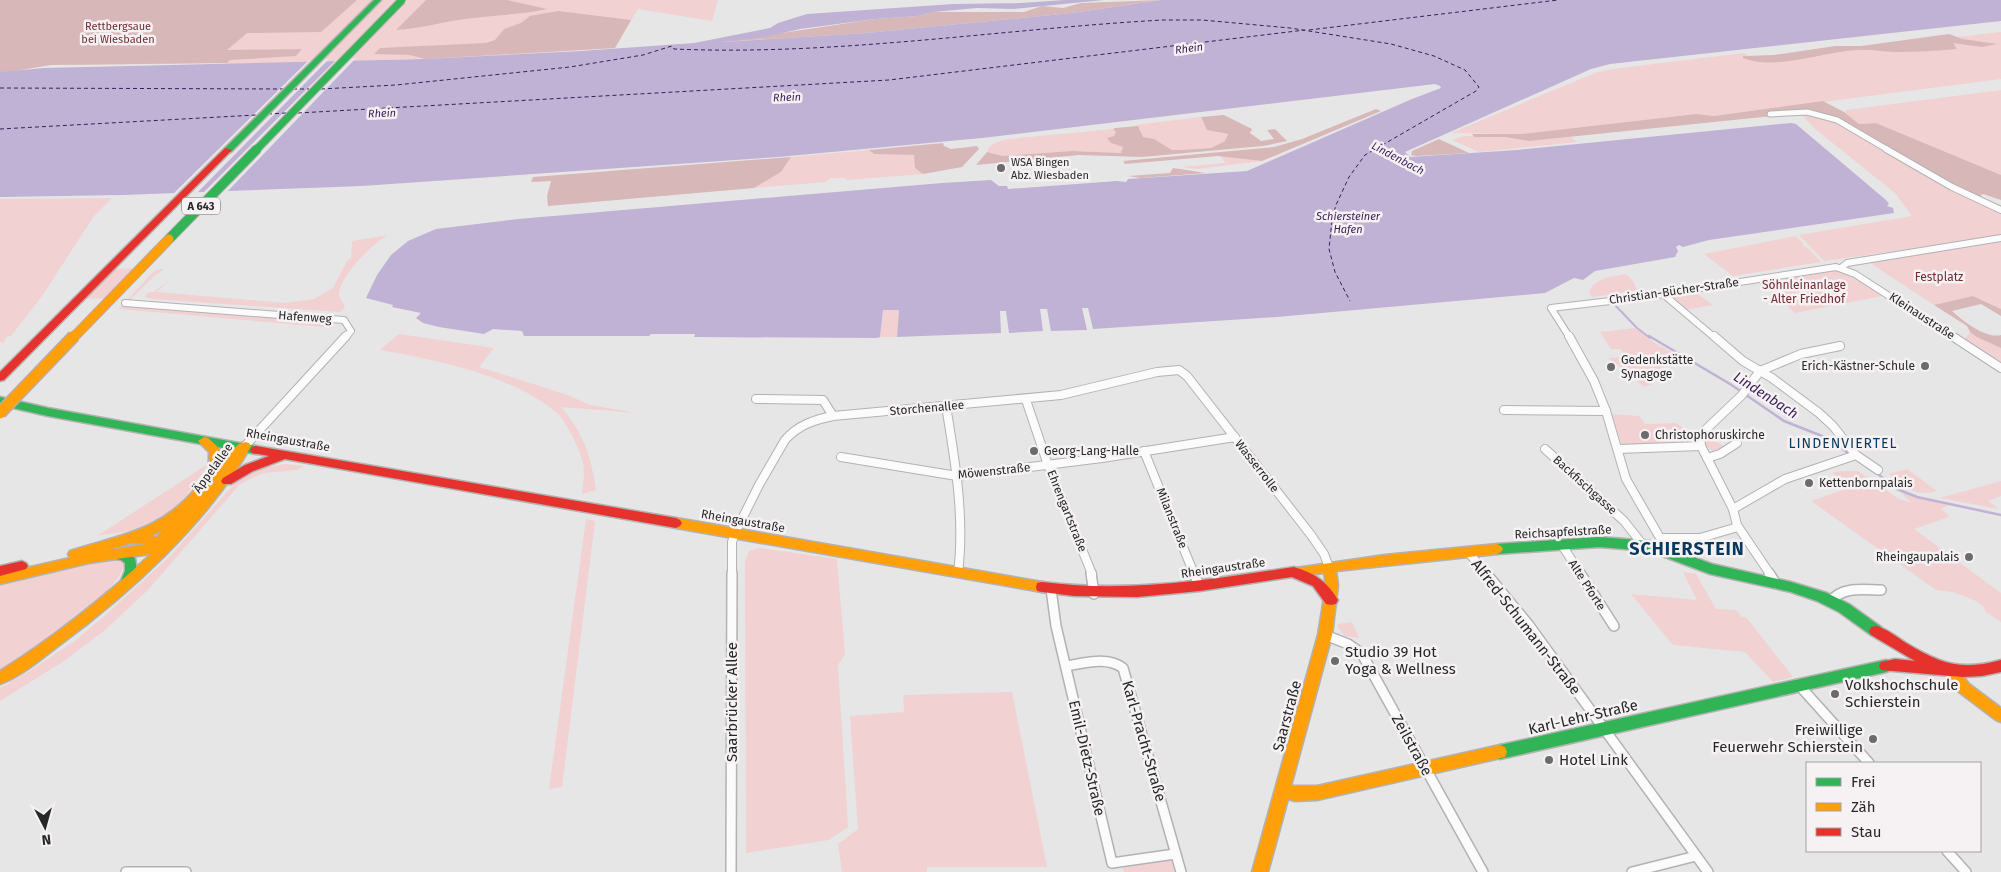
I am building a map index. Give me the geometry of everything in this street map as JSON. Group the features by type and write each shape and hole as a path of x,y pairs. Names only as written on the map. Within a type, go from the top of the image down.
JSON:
{"main road":[{"name":"A 643","path":"0,378 378,0"},
{"name":"A 643","path":"0,413 402,0"},
{"name":"Rheingaustraße","path":"0,402 394,473 408,473 430,479 1052,589 1094,593 1120,593 1199,586 1330,567"},
{"path":"200,438 214,448 216,456 214,471"},
{"name":"Äppelallee","path":"0,571 133,539 165,523 190,504 214,471 245,446"},
{"name":"Äppelallee","path":"161,545 216,490 245,446"},
{"path":"216,490 244,470 287,454"},
{"path":"0,678 69,634 125,586 161,545 190,504"},
{"path":"133,539 146,539 161,545"},
{"name":"Reichsapfelstraße","path":"1330,567 1561,544 1604,543 1643,545 1667,550 1710,569 1815,594 1831,601 1888,639 1924,659 1951,671"},
{"path":"0,579 108,554 161,545"},
{"path":"108,554 124,556 131,561 131,571 125,586"},
{"name":"Saarstraße","path":"1260,872 1325,635 1332,579 1330,567"},
{"path":"1292,573 1309,576 1316,580 1324,587 1330,600"},
{"path":"1888,639 1894,652 1890,665"},
{"name":"Karl-Lehr-Straße","path":"1283,790 1295,794 1317,793 1798,684 1890,665 1913,665 1951,671"},
{"path":"1951,671 1977,674 2001,666"},
{"path":"1951,671 1964,688 2001,716"}],"street":[{"path":"1770,114 1808,112 1838,120 1952,187 2001,210"},
{"name":"Christian-Bücher-Straße","path":"1606,411 1587,368 1551,308 1664,295 1828,267 1841,268 1848,263 2001,238"},
{"name":"Kleinaustraße","path":"1841,268 1862,278 2001,368"},
{"path":"1664,295 1743,362 1819,413 1833,426 1853,456 1878,470"},
{"name":"Hafenweg","path":"125,303 344,320 351,331 245,446"},
{"path":"1776,584 1738,527 1733,509 1707,458 1699,437 1744,393 1760,372 1801,354 1840,346"},
{"name":"Storchenallee","path":"735,533 785,439 810,422 833,416 1026,400 1075,393 1157,372 1179,370"},
{"name":"Wasserrolle","path":"1179,370 1187,376 1235,437 1324,554 1330,567"},
{"path":"756,399 823,400 833,416"},
{"name":"Ehrengartstraße","path":"1026,400 1048,465 1093,578 1094,593"},
{"path":"946,406 957,476 960,557 958,573"},
{"path":"1504,410 1606,411 1623,471 1630,487 1667,550"},
{"name":"Möwenstraße","path":"841,457 957,476 1048,465 1235,437"},
{"path":"1707,458 1720,454 1736,444"},
{"path":"1618,449 1702,446"},
{"name":"Backfischgasse","path":"1546,449 1624,521 1643,545"},
{"name":"Milanstraße","path":"1144,451 1199,586"},
{"path":"1733,509 1745,500 1785,479 1853,456"},
{"path":"1661,538 1692,540 1723,533 1738,527"},
{"name":"Saarbrücker Allee","path":"731,872 731,547 735,533"},
{"name":"Alte Pforte","path":"1561,544 1614,626"},
{"name":"Alfred-Schumann-Straße","path":"1468,552 1528,624 1708,872"},
{"name":"Emil-Dietz-Straße","path":"1052,589 1051,599 1112,863 1175,854"},
{"path":"1831,601 1833,597 1840,593 1881,590"},
{"name":"Zeilstraße","path":"1325,635 1348,644 1362,654 1483,872"},
{"name":"Karl-Pracht-Straße","path":"1066,666 1109,661 1118,662 1123,668 1180,872"},
{"path":"1798,684 1867,762"},
{"path":"1948,852 1966,872"},
{"path":"1632,872 1696,856"},
{"path":"126,872 186,872"}],"green space":[{"name":"Rettbergsaue bei Wiesbaden","path":"0,0 718,0 712,21 638,9 615,48 478,57 224,65 226,63 74,65"},
{"path":"0,0 357,0 321,32 247,33 227,50 302,49 296,56 230,60 227,63 51,65 0,72"},
{"path":"426,0 507,0 547,9 396,30"},
{"path":"1161,0 1072,13 866,33 721,42 875,19 918,16 933,12 1024,12 1042,6 1063,8 1081,3"},
{"path":"558,11 631,20 615,48 425,59 410,55 374,54 380,48 486,43 495,40 504,29 521,23 530,16"},
{"path":"2001,32 2001,79 1714,116 1696,114 1522,134 1451,133 1595,73 1613,69 1744,53 1755,60"},
{"path":"1949,34 1962,39 1997,44 1982,47 1953,43 1957,49 1926,51 1843,51 1799,60 1770,63 1743,58 1743,56 1774,55 1835,46 1861,46"},
{"path":"2001,90 2001,175 1876,123 1859,124 1844,112 1847,110"},
{"path":"1823,101 1844,112 1859,124 1876,123 2001,175 2001,200 1983,194 1979,197 1951,185 1839,120 1820,114 1793,114 1529,141 1505,137 1474,137 1472,134 1522,134 1696,114 1714,116"},
{"path":"1376,109 1381,111 1262,161 1218,156 1125,164 1123,161 1274,147 1302,139"},
{"path":"1801,114 1835,121 2001,213 2001,236 1824,261 1799,235 1912,216 1895,193 1814,128"},
{"path":"1224,115 1252,129 1250,133 1261,141 1274,139 1267,130 1275,129 1287,141 1263,146 1142,157 1079,155 976,165 987,152 1003,156 1072,151 1121,153 1123,147 1111,143 1107,138 1114,136 1116,132 1113,129 1115,128 1138,126 1143,137 1154,139 1172,150 1211,148 1225,141 1228,134 1207,130 1201,117"},
{"path":"1201,117 1203,123 1219,133 1228,134 1225,141 1211,148 1172,150 1154,139 1143,137 1138,126 1135,125"},
{"path":"1113,129 1116,132 1114,137 1108,138 1111,143 1123,147 1122,153 1072,151 1003,156 987,152 989,147 997,142 1009,139"},
{"path":"1464,136 1505,137 1529,141 1570,137 1577,142 1479,152 1452,140"},
{"path":"1439,139 1469,153 1411,155 1412,151"},
{"path":"943,143 944,146 951,149 977,146 979,149 962,167 923,174 915,168 914,155 874,154 869,150"},
{"path":"869,150 874,154 914,154 915,168 923,174 847,180 846,178 831,178 826,182 754,188 781,172 791,157"},
{"path":"1221,156 1262,161 1197,169 1181,167 1225,163"},
{"path":"791,157 781,172 754,188 548,206 547,196 551,181 531,182 533,177"},
{"path":"1173,168 1206,173 1141,178 1128,176 1170,173"},
{"path":"112,198 94,216 42,296 11,336 6,337 4,343 0,342 0,199"},
{"path":"388,235 374,245 346,276 339,292 345,307 340,312 145,297 147,293 154,292 169,280 157,292 285,303 314,299 333,288 347,261 351,258 352,241"},
{"path":"1796,236 1804,244 1802,245 1808,248 1821,262 1733,276 1704,254"},
{"name":"Festplatz","path":"2001,242 2001,309 1973,296 1934,305 1873,265 1872,262"},
{"path":"147,268 118,298 74,299 104,269"},
{"path":"164,269 153,277 124,306 320,322 327,323 334,328 119,309 154,271"},
{"name":"Söhnleinanlage - Alter Friedhof","path":"1833,270 1852,274 1882,293 1879,294 1882,296 1795,313 1758,280"},
{"path":"1626,274 1633,281 1637,290 1593,297 1589,293 1591,288 1599,281"},
{"path":"1695,292 1713,305 1685,310 1667,296"},
{"path":"1973,296 2001,309 2001,316 1981,304 1952,311 1982,332 1995,336 2001,335 2001,348 1977,337 1970,332 1967,326 1934,305"},
{"path":"883,310 899,310 897,337 880,337"},
{"path":"1635,328 1653,342 1684,359 1644,374 1653,384 1644,387 1632,377 1634,376 1608,358 1626,357 1620,349 1611,349 1600,332"},
{"path":"1970,332 2001,348 2001,364 1964,340"},
{"path":"399,334 494,348 479,367 568,395 590,405 637,413 561,407 581,436 592,466 596,490 582,494 583,463 569,429 557,413 539,400 496,379 449,364 380,350"},
{"path":"1612,414 1639,416 1645,424 1676,423 1685,429 1705,435 1725,447 1715,453 1705,445 1693,444 1625,447 1622,445"},
{"path":"208,464 188,494 171,512 161,519 139,529 97,536"},
{"path":"285,464 304,466 297,470 263,473 240,484 148,590 105,630 64,661 0,701 0,688 76,640 110,611 170,556 235,483 262,468"},
{"path":"1907,469 1937,491 1929,493 1916,492 1889,474"},
{"path":"1858,471 1899,499 1912,503 1900,492 1916,498 1951,504 1941,509 1949,517 1914,529 2001,593 2001,622 1986,612 1983,606 1974,600 1953,592 1936,590 1811,501 1851,487 1832,473"},
{"path":"2001,481 2001,496 1988,501 1999,509 1940,498"},
{"path":"586,519 595,521 562,787 549,789"},
{"path":"760,548 837,559 845,654 838,665 848,827 829,840 746,853 745,562 749,551"},
{"path":"113,559 124,564 119,577 107,591 90,607 50,638 0,671 0,584 99,560"},
{"path":"1683,572 1696,574 1716,609 1736,610 1742,617 1746,617 1793,677 1773,682 1745,652 1673,645 1631,594 1697,600"},
{"path":"1352,622 1359,638 1345,636 1338,628 1338,624"},
{"path":"1012,692 1047,867 927,867 927,872 842,872 838,844 858,829 850,716 904,712 903,695"},
{"path":"1167,860 1172,862 1174,872 1124,872 1123,868"}],"water":[{"path":"1104,0 1014,9 977,8 933,12 918,16 875,19 800,29 765,37 722,42 866,33 1072,13 1161,0 2001,0 2001,21 1610,64 1591,69 1405,152 1410,157 1517,150 1791,123 1796,124 1886,200 1889,204 1887,206 1893,208 1894,213 1709,240 1683,247 1679,245 1676,247 1678,251 1675,257 1595,271 1583,280 1574,278 1545,293 1277,317 1093,329 1088,308 1082,308 1087,330 1051,331 1047,309 1040,309 1043,331 1009,333 1006,311 1000,311 1001,333 897,337 899,310 883,310 880,337 877,338 694,337 695,334 524,336 522,331 493,329 484,334 439,327 423,323 416,318 421,313 392,307 393,305 366,298 377,275 391,255 408,241 436,229 518,219 942,183 991,180 999,186 1007,186 1008,189 1117,181 1126,182 1128,179 1247,171 1441,88 1440,86 1435,84 982,138 778,157 362,186 123,195 0,197 0,72 44,68 425,59 581,51 694,43 770,28 778,23 807,14 953,4"}],"pier":[{"path":"356,58 225,194 202,194 337,59"},
{"path":"329,59 195,195 171,196 309,60"}],"waterway":[{"name":"Lindenbach","path":"1614,304 1637,328 1650,338"},
{"name":"Lindenbach","path":"1649,336 1730,384 1784,421 1827,438 1851,455"},
{"name":"Lindenbach","path":"1874,471 1897,489 1917,497 2001,515"}],"ferry route":[{"path":"1309,30 1558,0"},
{"path":"321,89 396,85 570,67 643,55 672,46 674,49 796,49 1163,20 1202,20 1304,30"},
{"path":"298,113 889,80 1304,30"},
{"path":"1304,30 1391,44 1434,56 1465,70 1479,87 1476,91 1365,155 1349,177 1336,205 1332,220 1329,249 1335,272 1350,301"},
{"path":"0,88 284,89"},
{"path":"293,89 309,89"},
{"path":"268,114 286,113"},
{"path":"0,129 256,115"}],"traffic: fast":[{"path":"228,150 378,0"},
{"path":"169,239 402,0"},
{"path":"0,401 48,412 256,450"},
{"path":"1497,549 1599,542 1650,546 1710,569 1791,587 1822,597 1844,608 1876,631"},
{"path":"108,554 124,556 131,561 131,571 126,583"},
{"path":"1500,752 1886,666"}],"traffic: slow":[{"path":"0,413 169,239"},
{"path":"204,441 215,451 214,471"},
{"path":"0,579 89,558 168,545 231,471 245,446"},
{"path":"74,554 135,537 176,516 188,505 220,467 243,447"},
{"path":"154,550 189,504"},
{"path":"676,523 1042,587"},
{"path":"0,678 67,633 129,582 168,545 146,539 133,539"},
{"path":"1294,572 1385,560 1497,549"},
{"path":"1260,872 1325,635 1332,585 1329,567"},
{"path":"1951,671 1964,688 2001,716"},
{"path":"1283,790 1295,794 1317,793 1500,752"}],"traffic: jam":[{"path":"0,378 228,150"},
{"path":"256,450 676,523"},
{"path":"227,481 249,468 285,455"},
{"path":"0,571 22,566"},
{"path":"1042,587 1105,593 1137,592 1200,586 1294,572"},
{"path":"1297,574 1317,582 1331,600"},
{"path":"1876,631 1910,652 1951,671"},
{"path":"1886,666 1905,665 1963,672 2001,666"}],"place":[{"name":"WSA Bingen Abz. Wiesbaden","path":"1001,168"},
{"name":"Erich-Kästner-Schule","path":"1925,366"},
{"name":"Gedenkstätte Synagoge","path":"1611,367"},
{"name":"Christophoruskirche","path":"1645,435"},
{"name":"Georg-Lang-Halle","path":"1034,451"},
{"name":"Kettenbornpalais","path":"1809,483"},
{"name":"Rheingaupalais","path":"1969,557"},
{"name":"Studio 39 Hot Yoga & Wellness","path":"1335,661"},
{"name":"Volkshochschule Schierstein","path":"1835,694"},
{"name":"Freiwillige Feuerwehr Schierstein","path":"1873,739"},
{"name":"Hotel Link","path":"1549,760"}],"district":[{"name":"LINDENVIERTEL","path":"1843,443"},
{"name":"SCHIERSTEIN","path":"1687,549"}],"water label":[{"name":"Rhein","path":"1189,48"},
{"name":"Rhein","path":"787,97"},
{"name":"Rhein","path":"382,113"},
{"name":"Schiersteiner Hafen","path":"1348,222"}]}
